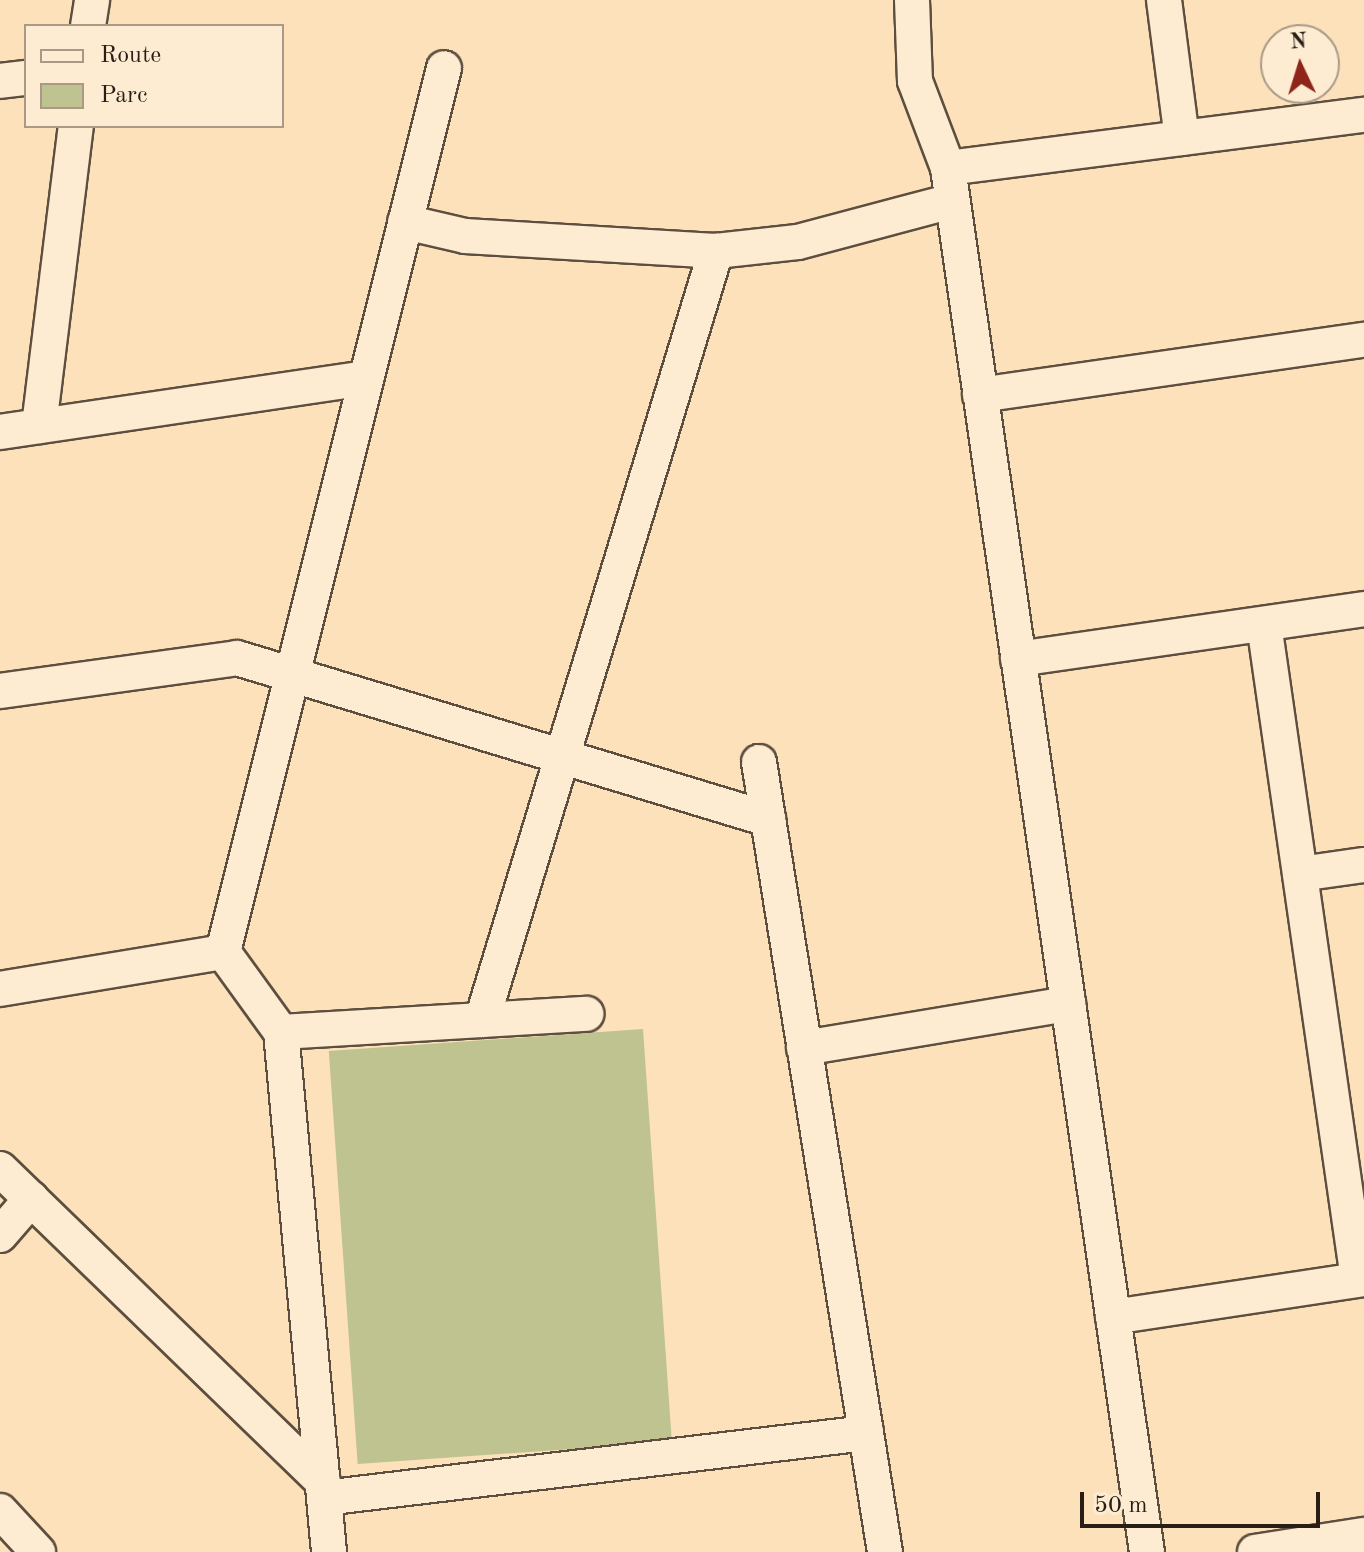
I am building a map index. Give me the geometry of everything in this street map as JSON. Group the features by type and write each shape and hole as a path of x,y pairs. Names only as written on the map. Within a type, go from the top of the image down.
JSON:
{"street":[{"path":"88,24 92,0"},
{"path":"912,0 915,81 948,168 1147,1552"},
{"path":"1164,0 1182,138"},
{"path":"329,1552 281,1032 223,952 444,68"},
{"path":"0,81 24,78"},
{"path":"948,168 1364,115"},
{"path":"39,426 76,128"},
{"path":"405,222 465,236 716,251 798,242 952,201"},
{"path":"482,1020 716,251"},
{"path":"980,395 1364,340"},
{"path":"0,432 366,378"},
{"path":"1018,659 1364,609"},
{"path":"1113,1317 1361,1279 1264,624"},
{"path":"0,691 237,658 768,819"},
{"path":"759,762 885,1552"},
{"path":"1300,874 1364,865"},
{"path":"0,989 223,952"},
{"path":"804,1048 1068,1004"},
{"path":"281,1032 586,1014"},
{"path":"0,1169 323,1490"},
{"path":"1,1233 31,1199"},
{"path":"323,1490 866,1433"},
{"path":"0,1511 38,1552"},
{"path":"1255,1552 1364,1535"}],"green space":[{"path":"643,1029 672,1442 358,1464 329,1051"}]}
